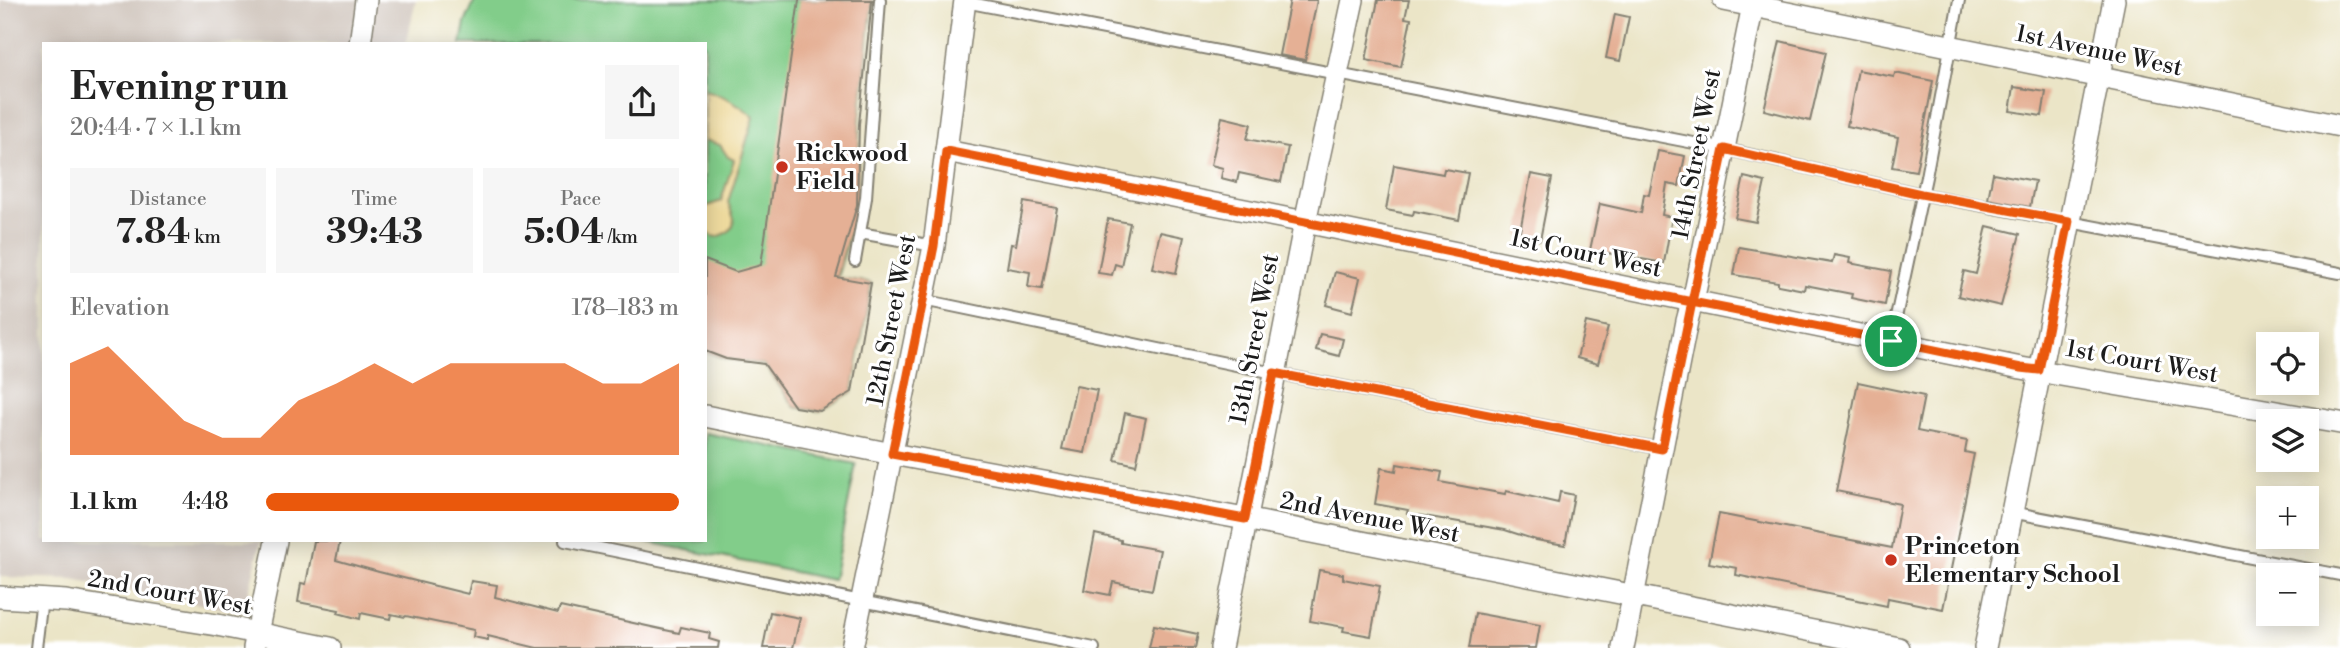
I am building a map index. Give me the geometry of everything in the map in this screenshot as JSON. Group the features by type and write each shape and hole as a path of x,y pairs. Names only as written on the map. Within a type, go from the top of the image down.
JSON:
{"street":[{"path":"360,42 366,0"},
{"name":"13th Street West","path":"1221,648 1274,373 1353,0"},
{"name":"1st Avenue West","path":"1724,0 1753,3 2340,126"},
{"path":"1985,648 2114,0"},
{"name":"12th Street West","path":"852,648 934,246 965,1"},
{"name":"14th Street West","path":"1623,648 1753,3"},
{"name":"1st Court West","path":"946,151 2021,368 2340,423"},
{"name":"2nd Avenue West","path":"707,416 1899,648"},
{"path":"256,641 276,542"},
{"name":"2nd Court West","path":"0,597 66,601 256,641 330,648"}],"lane":[{"path":"855,261 866,198 880,0"},
{"path":"1891,341 1959,0"},
{"path":"965,1 1724,149 1921,194 2340,273"},
{"path":"860,233 934,246"},
{"path":"923,300 1274,373 1662,449"},
{"path":"2011,512 2340,575"},
{"path":"570,542 1094,648"},
{"path":"36,648 42,599"}],"shaded area":[{"path":"0,0 416,0 406,42 42,42 42,542 261,542 244,613 73,579 0,577"}],"green space":[{"name":"Rickwood Field","path":"475,0 872,0 859,124 857,211 822,326 841,278 871,283 852,392 820,411 795,407 764,364 726,359 707,352 707,42 461,42 465,23"},
{"path":"707,433 856,464 833,580 648,542 707,542"}],"sand":[{"path":"707,91 731,100 754,117 728,202 734,219 733,226 718,237 707,232 707,206 721,201 734,160 728,157 720,145 707,141"}],"building":[{"path":"799,0 872,0 859,124 857,205 836,277 871,283 852,392 820,411 795,407 764,364 726,359 707,352 707,261 736,272 761,265"},
{"path":"1290,0 1317,0 1305,60 1279,55"},
{"path":"1378,0 1409,0 1405,18 1411,19 1401,67 1366,60"},
{"path":"1615,14 1629,17 1620,61 1606,58"},
{"path":"1780,41 1826,52 1810,121 1764,110"},
{"path":"1858,70 1894,77 1895,73 1933,81 1916,171 1892,167 1898,137 1847,126"},
{"path":"2014,87 2046,92 2042,116 2010,111"},
{"path":"1222,117 1251,124 1247,139 1288,147 1281,182 1239,173 1237,182 1221,178 1223,168 1211,165"},
{"path":"1658,151 1685,156 1679,186 1667,184 1662,215 1672,217 1664,263 1590,250 1600,204 1641,213 1644,194 1649,195"},
{"path":"1394,165 1443,174 1444,169 1468,173 1459,220 1414,211 1413,215 1386,210"},
{"path":"1993,173 2035,181 2030,207 1988,199"},
{"path":"1531,174 1552,178 1540,240 1519,236"},
{"path":"1744,177 1765,182 1756,222 1735,218"},
{"path":"1024,202 1057,208 1042,289 1028,287 1030,272 1007,268 1011,244 1016,245"},
{"path":"1108,219 1130,223 1121,266 1115,264 1112,275 1098,273"},
{"path":"1987,226 2020,234 2001,306 1958,296 1964,271 1976,274"},
{"path":"1160,232 1184,237 1176,273 1152,268"},
{"path":"1739,247 1832,263 1834,255 1850,258 1849,263 1891,271 1885,305 1851,298 1852,294 1805,285 1804,290 1778,285 1778,282 1734,275"},
{"path":"1335,272 1360,278 1352,312 1326,305"},
{"path":"1586,322 1608,327 1598,364 1577,358"},
{"path":"1320,334 1343,339 1339,356 1316,350"},
{"path":"1858,382 1924,396 1917,431 1967,441 1965,452 1974,454 1943,609 1888,598 1887,606 1736,575 1737,568 1709,563 1719,514 1892,548 1900,504 1836,491"},
{"path":"1076,386 1097,390 1085,453 1062,449"},
{"path":"1125,413 1146,418 1136,465 1115,460"},
{"path":"1397,464 1442,472 1440,482 1505,494 1506,491 1558,503 1560,492 1574,495 1565,545 1375,504 1381,468 1396,471"},
{"path":"1095,534 1121,540 1121,543 1160,550 1152,590 1113,582 1110,595 1084,590"},
{"path":"314,542 340,542 336,560 379,572 468,594 471,581 497,585 495,597 558,613 560,607 679,633 681,627 710,633 709,639 719,642 718,648 537,648 488,636 488,640 473,637 474,630 406,616 391,614 390,619 361,613 360,619 338,613 339,610 298,602 301,583 306,584"},
{"path":"1319,570 1343,574 1343,579 1380,586 1371,636 1343,631 1344,627 1310,621"},
{"path":"770,612 800,618 793,648 763,648"},
{"path":"1475,613 1540,625 1536,648 1469,648"},
{"path":"1154,625 1198,634 1195,648 1149,648"}],"place":[{"name":"Rickwood Field","path":"782,167"},
{"name":"Princeton Elementary School","path":"1891,560"}],"route":[{"path":"1891,341 1692,302 1662,449 1274,373 1245,519 892,454 934,246 946,151 1692,302 1724,149 1921,194 2069,221 2039,370 1891,341"}]}
